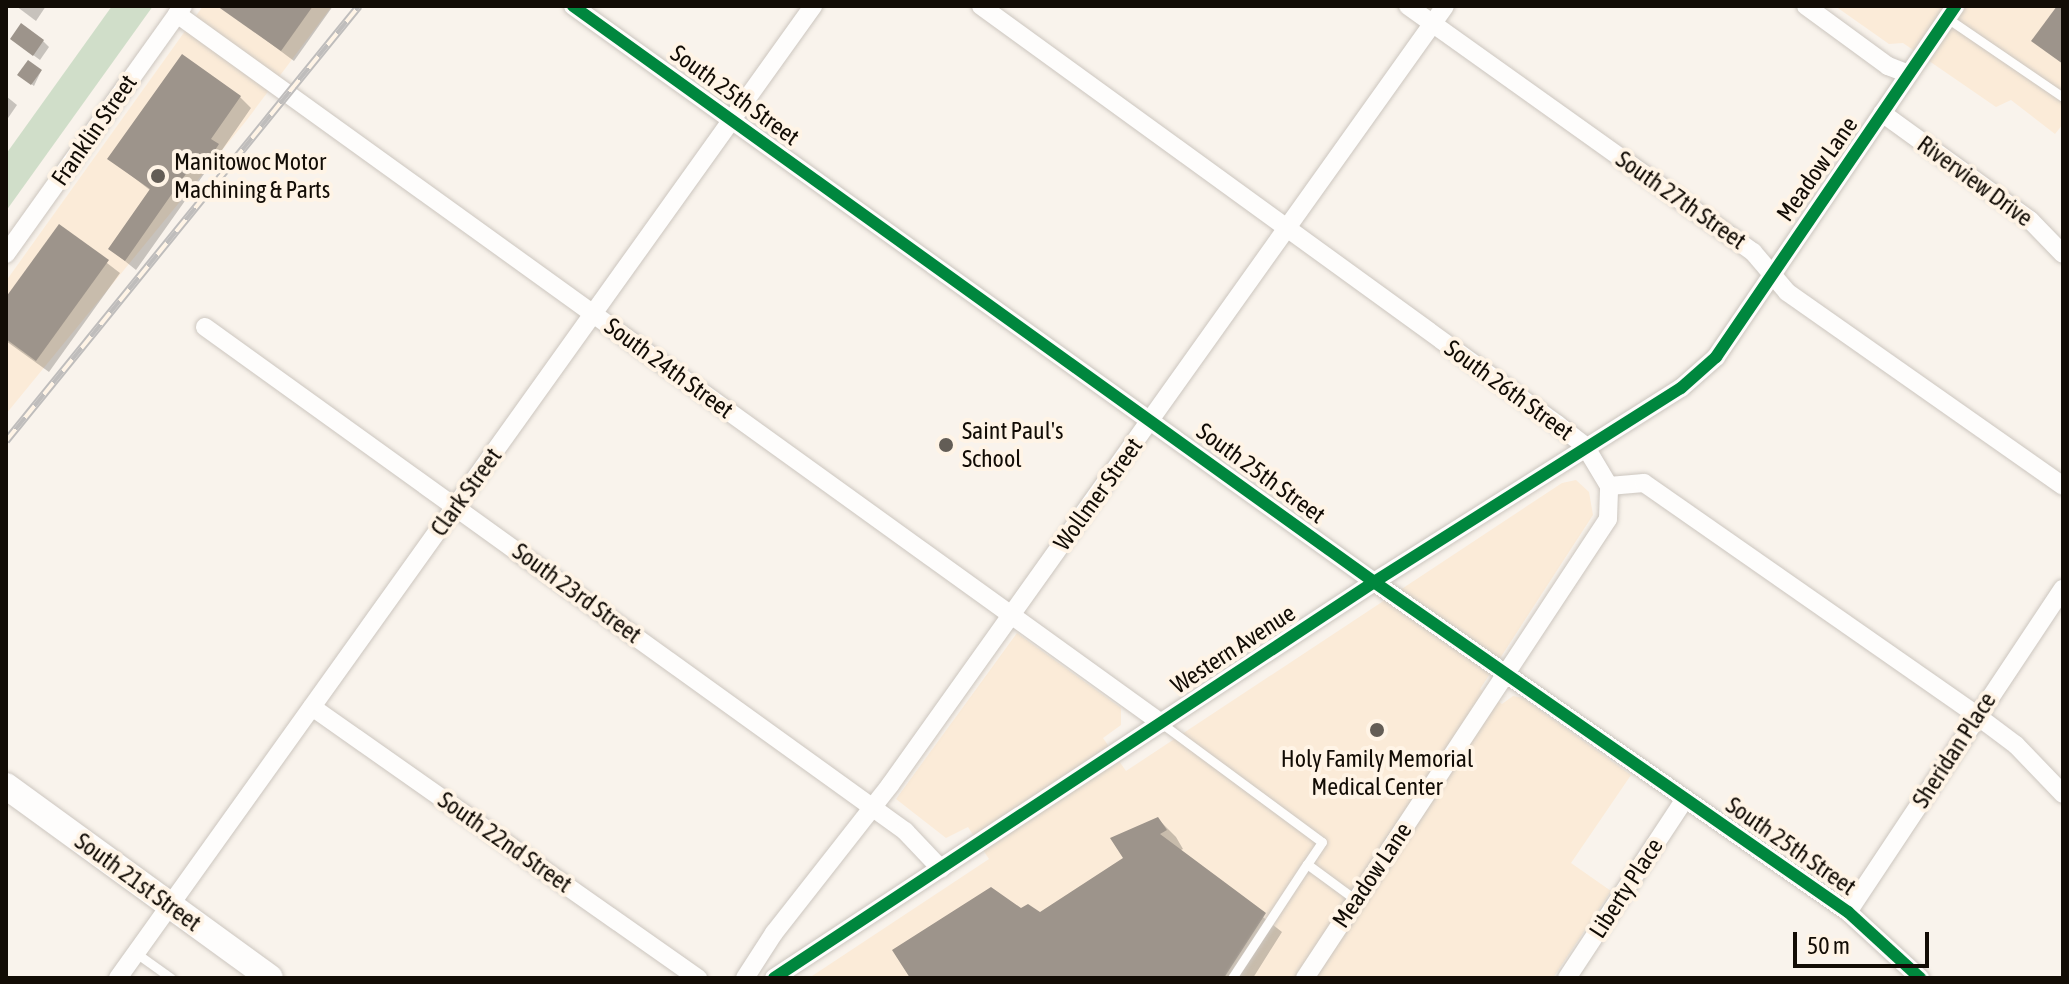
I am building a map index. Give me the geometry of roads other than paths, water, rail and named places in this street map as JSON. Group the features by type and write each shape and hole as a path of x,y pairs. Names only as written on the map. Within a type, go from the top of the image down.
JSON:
{"main road":[{"name":"South 21st Street","path":"6,786 270,978"}],"street":[{"name":"South 25th Street","path":"573,6 1374,582 1848,912 1920,978"},
{"name":"Clark Street","path":"118,978 813,6"},
{"name":"South 26th Street","path":"981,6 1585,446 1609,486"},
{"name":"South 27th Street","path":"1408,6 1753,252 1771,275 2063,486"},
{"name":"Wollmer Street","path":"745,978 1013,613 1445,6"},
{"path":"1806,6 1888,66 1909,74"},
{"name":"Franklin Street","path":"6,254 180,10"},
{"name":"South 24th Street","path":"180,10 594,314 1013,613 1161,723"},
{"name":"Meadow Lane","path":"1716,357 1951,12"},
{"name":"Riverview Drive","path":"1882,113 2030,220 2063,254"},
{"name":"South 23rd Street","path":"205,327 918,841 941,869"},
{"name":"Western Avenue","path":"774,978 1374,582 1681,388 1716,357"},
{"path":"1609,486 1644,483 1976,715 2016,745 2063,794"},
{"name":"Meadow Lane","path":"1305,978 1608,519 1609,486"},
{"name":"Sheridan Place","path":"1848,912 1976,715 2063,589"},
{"name":"South 22nd Street","path":"312,707 698,978"},
{"name":"Liberty Place","path":"1567,978 1685,799"}],"lane":[{"path":"1951,12 2063,97"},
{"path":"1161,723 1322,842 1286,895 1277,916 1232,978"},
{"path":"1307,864 1356,900"},
{"path":"136,953 171,978"}],"railway":[{"path":"6,441 359,6"}],"place":[{"name":"Manitowoc Motor Machining & Parts","path":"158,176"},
{"name":"Saint Paul's School","path":"946,445"},
{"name":"Holy Family Memorial Medical Center","path":"1377,730"}]}
